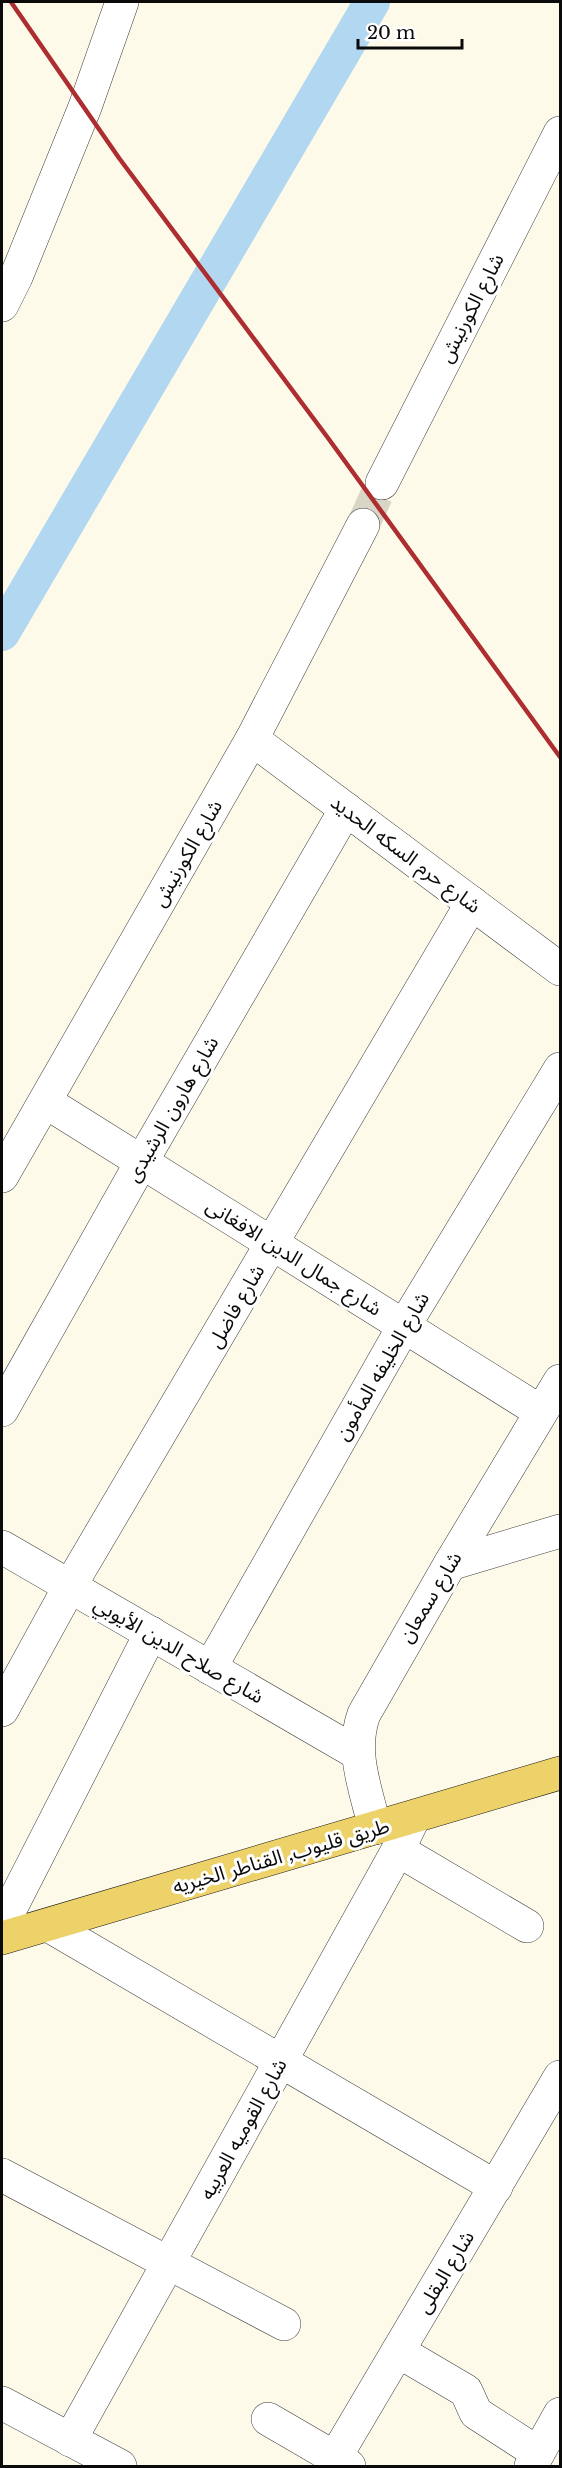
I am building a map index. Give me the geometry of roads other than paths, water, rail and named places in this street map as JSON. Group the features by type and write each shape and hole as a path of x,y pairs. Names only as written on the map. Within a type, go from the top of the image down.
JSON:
{"main road":[{"name":"طريق قليوب, القناطر الخيريه","path":"3,1937 387,1839 414,1816 561,1773"}],"street":[{"path":"2,305 16,277 85,107 122,2"},
{"name":"شارع الكورنيش","path":"382,483 540,170 561,133"},
{"name":"شارع الكورنيش","path":"2,1176 252,739 363,525"},
{"name":"شارع حرم السكه الحديد","path":"252,739 561,969"},
{"name":"شارع هارون الرشيدى","path":"2,1410 142,1161 346,809"},
{"name":"شارع فاضل","path":"2,1710 70,1586 472,903"},
{"name":"شارع الخليفه المأمون","path":"210,1668 404,1326 561,1069"},
{"name":"شارع جمال الدين الافغانى","path":"46,1102 541,1412"},
{"name":"شارع سمعان","path":"387,1839 357,1753 358,1730 370,1699 561,1381"},
{"path":"450,1564 561,1531"},
{"name":"شارع صلاح الدين الأيوبي","path":"2,1547 357,1753"},
{"path":"3,1937 151,1634"},
{"path":"387,1839 527,1926"},
{"name":"شارع القوميه العربيه","path":"69,2440 280,2061 387,1839"},
{"path":"48,1925 496,2187"},
{"name":"شارع البقلى","path":"338,2464 398,2351 561,2077"},
{"path":"2,2175 284,2324"},
{"path":"398,2351 466,2391 476,2413 535,2460 561,2414"},
{"path":"2,2403 120,2466"},
{"path":"268,2419 338,2464"}],"waterway":[{"path":"2,633 372,2"}],"tunnel":[{"path":"363,525 382,483"}],"railway":[{"path":"11,2 119,158 328,438 560,757"}]}
